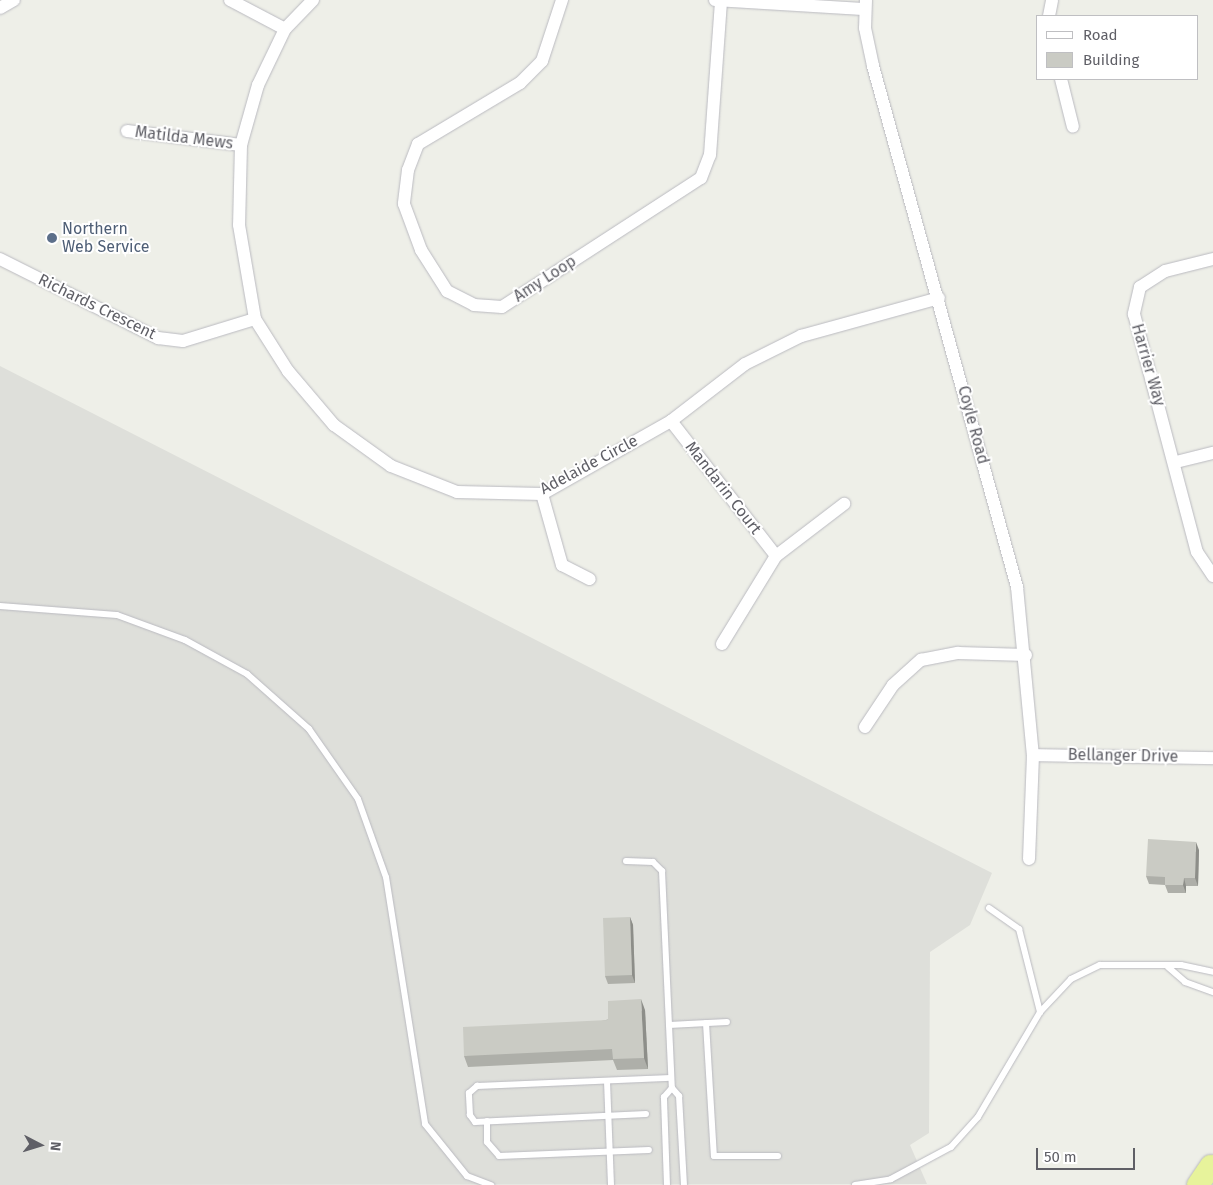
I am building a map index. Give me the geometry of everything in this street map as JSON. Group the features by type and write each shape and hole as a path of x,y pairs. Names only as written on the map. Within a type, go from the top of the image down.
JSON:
{"highway":[{"path":"1198,1185 1211,1166"}],"street":[{"path":"0,8 14,0"},
{"path":"230,0 285,29"},
{"name":"Adelaide Circle","path":"313,0 285,29 258,85 241,145 239,225 255,319 288,372 334,425 391,466 457,492 542,494 671,421 745,364 802,336 939,298"},
{"name":"Amy Loop","path":"562,0 542,60 520,83 418,144 408,170 404,204 421,250 447,291 474,305 502,307 701,178 710,155 718,1"},
{"path":"1049,15 1052,0"},
{"path":"718,1 864,5"},
{"name":"Coyle Road","path":"864,5 873,66 939,298 1017,586 1026,655 1033,755 1028,858"},
{"path":"1061,80 1073,127"},
{"name":"Matilda Mews","path":"127,132 241,145"},
{"name":"Richards Crescent","path":"0,259 158,338 183,341 255,319"},
{"name":"Harrier Way","path":"1213,259 1166,270 1140,287 1134,314 1176,462 1197,552 1213,576"},
{"name":"Mandarin Court","path":"671,421 776,556"},
{"path":"1176,462 1213,452"},
{"path":"542,494 562,565 590,578"},
{"path":"722,644 776,556 844,504"},
{"path":"866,727 893,685 921,660 958,653 1026,655"},
{"name":"Bellanger Drive","path":"1033,755 1213,758"}],"lane":[{"path":"0,606 117,615 185,640 247,674 310,730 358,799 386,877 425,1124 467,1176 491,1185"},
{"path":"626,861 653,862 662,871 671,1078 672,1088 679,1096 684,1185"},
{"path":"989,908 1019,929 1040,1012"},
{"path":"855,1185 891,1179 951,1146 978,1117 1040,1012 1071,979 1100,966 1168,967 1181,965 1213,972"},
{"path":"1168,967 1185,982 1213,992"},
{"path":"669,1025 727,1022"},
{"path":"706,1023 714,1156 778,1156"},
{"path":"646,1114 487,1122 470,1118 469,1093 474,1086 671,1078"},
{"path":"607,1081 611,1185"},
{"path":"667,1185 664,1097 672,1088"},
{"path":"487,1122 488,1142 498,1156 650,1150"}],"shaded area":[{"path":"0,366 992,873 970,925 930,952 929,1133 910,1145 927,1184 0,1185"}],"building":[{"path":"1148,839 1196,842 1195,878 1184,878 1183,885 1165,885 1165,877 1146,876"},
{"path":"630,917 632,975 605,976 603,918"},
{"path":"641,999 644,1058 613,1059 612,1049 464,1056 463,1027 608,1020 608,1001"}],"place":[{"name":"Northern Web Service","path":"52,238"}]}
